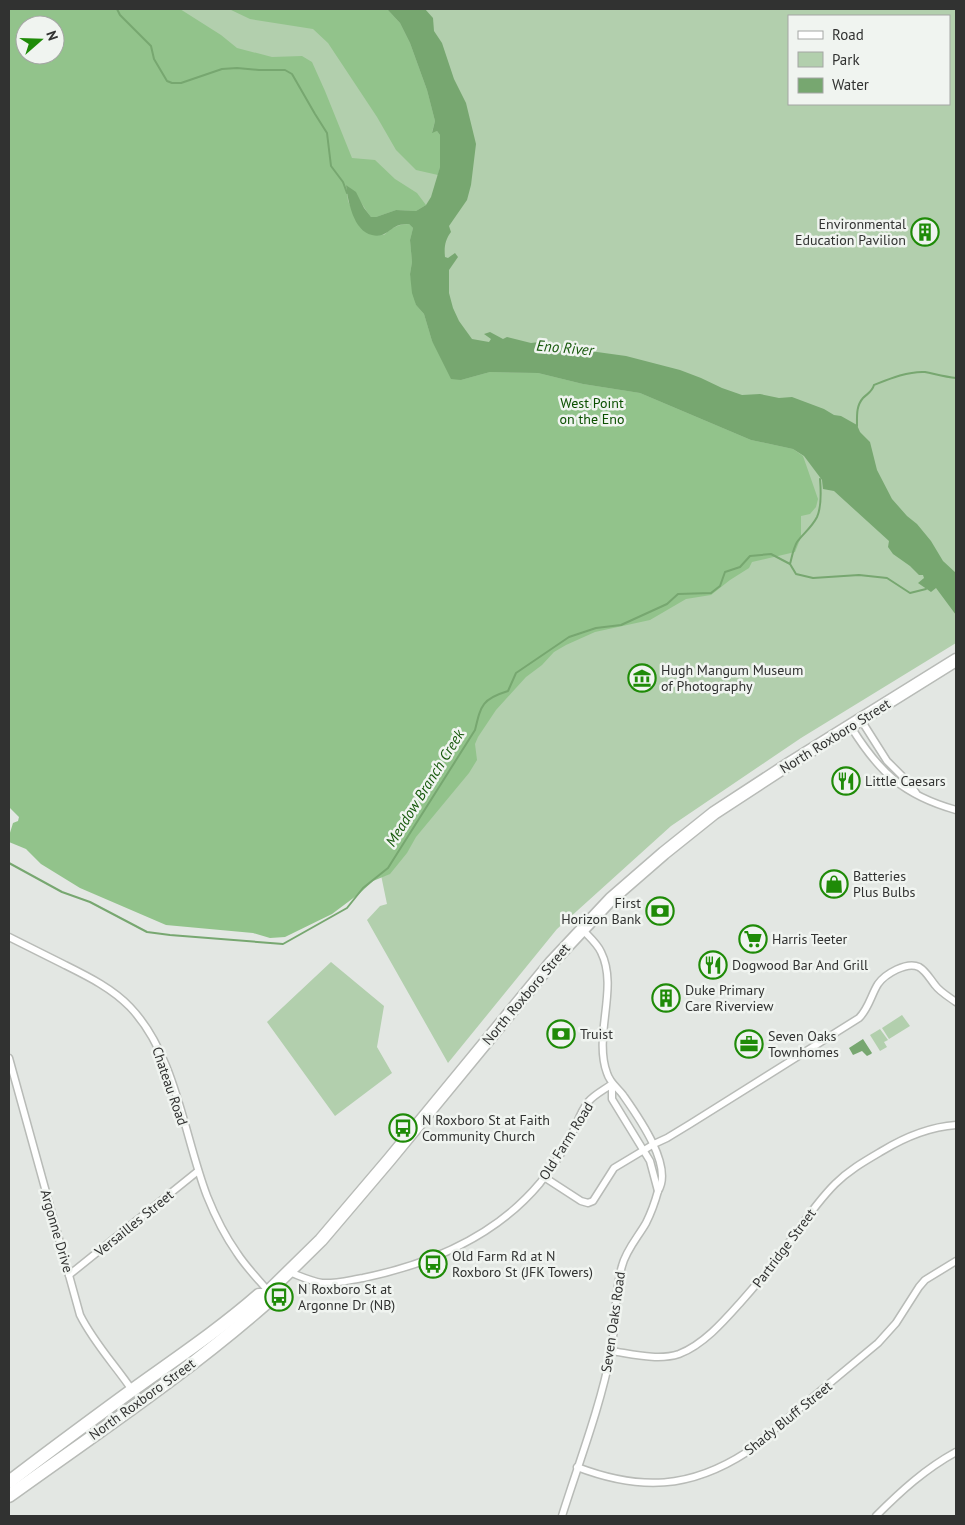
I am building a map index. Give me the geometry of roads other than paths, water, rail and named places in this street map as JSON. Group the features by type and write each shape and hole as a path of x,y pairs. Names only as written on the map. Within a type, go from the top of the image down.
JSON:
{"highway":[{"name":"North Roxboro Street","path":"9,1482 132,1390 186,1353 259,1295 267,1293 290,1272 355,1201 517,1003 582,929 637,876 714,813 760,782 956,660"},
{"name":"North Roxboro Street","path":"9,1496 142,1401 245,1322 265,1304 267,1293"},
{"path":"142,1401 145,1390 178,1365 186,1353"},
{"path":"87,1440 88,1432 132,1399 132,1390"}],"street":[{"path":"856,723 871,757 898,783 937,804 956,810"},
{"path":"856,723 887,761 909,783 916,794"},
{"path":"582,929 601,950 607,968 602,1051 607,1075 612,1084 612,1099 644,1149 653,1168 655,1185 658,1191"},
{"name":"Chateau Road","path":"9,937 104,986 122,999 137,1015 155,1041 168,1073 208,1198 234,1248 267,1293"},
{"path":"544,1177 577,1199 588,1203 595,1199 614,1168 644,1149 668,1138 859,1018 865,1012 880,981 899,968 909,965 918,966 936,987 956,1002"},
{"name":"Argonne Drive","path":"9,1058 78,1309 86,1327 101,1350 132,1390"},
{"name":"Seven Oaks Road","path":"562,1516 600,1399 611,1351 616,1291 622,1263 646,1222 662,1181 661,1166 654,1144 621,1092 612,1084"},
{"name":"Old Farm Road","path":"290,1272 322,1283 335,1282 375,1275 439,1256 465,1243 492,1226 528,1196 544,1177 570,1138 587,1103 612,1084"},
{"name":"Partridge Street","path":"611,1351 647,1356 669,1356 684,1351 701,1340 720,1327 778,1257 820,1200 850,1171 905,1137 933,1128 956,1125"},
{"name":"Versailles Street","path":"69,1275 198,1171"},
{"name":"Shady Bluff Street","path":"577,1467 620,1480 654,1484 676,1482 727,1465 747,1452 878,1343 896,1323 919,1287 932,1276 956,1261"},
{"path":"876,1516 912,1481 938,1462 956,1452"}],"water":[{"name":"Eno River","path":"387,9 425,9 433,18 434,31 442,43 454,79 466,103 476,144 471,185 467,200 449,226 451,232 446,241 445,257 448,258 455,253 458,257 449,270 449,293 459,321 472,339 489,342 491,339 484,334 490,332 503,339 507,337 531,343 554,344 626,356 680,370 742,395 760,394 779,398 792,397 824,409 834,415 841,416 857,425 860,432 870,442 877,470 892,499 917,524 931,541 943,561 956,573 956,615 936,588 931,592 918,583 924,578 923,575 919,575 893,554 888,547 889,541 834,491 823,489 822,480 804,456 793,449 751,440 640,393 583,384 538,373 490,372 461,380 451,379 432,341 424,314 416,305 412,293 410,240 413,228 409,224 404,224 380,235 372,235 366,232 360,228 356,221 347,191 346,185 356,192 371,217 396,210 416,211 426,205 431,197 440,167 440,135 437,131 432,133 435,121 427,90 410,43 400,23"},
{"path":"863,1039 872,1053 867,1056 862,1051 853,1055 849,1048"}],"waterway":[{"path":"117,9 120,15 151,46 154,59 167,81 172,83 181,83 222,69 285,70 292,74 327,133 331,166 343,182 347,193"},
{"path":"857,426 859,404 874,385 899,376 919,372 956,378"},
{"path":"790,564 797,542 813,524 819,513 821,498 820,479"},
{"name":"Meadow Branch Creek","path":"9,863 62,892 90,902 147,932 283,944 347,908 363,888 388,868 475,730 484,704 493,697 508,691 516,673 569,637 596,628 621,625 667,604 678,594 711,593 720,586 725,572 740,567 750,556 771,554 790,564 796,574 813,578 859,575 887,578 910,593 926,589"}],"place":[{"name":"Environmental Education Pavilion","path":"925,232"},
{"name":"Hugh Mangum Museum of Photography","path":"642,678"},
{"name":"Little Caesars","path":"846,781"},
{"name":"Batteries Plus Bulbs","path":"834,884"},
{"name":"First Horizon Bank","path":"660,911"},
{"name":"Harris Teeter","path":"753,939"},
{"name":"Dogwood Bar And Grill","path":"713,965"},
{"name":"Duke Primary Care Riverview","path":"666,998"},
{"name":"Truist","path":"561,1034"},
{"name":"Seven Oaks Townhomes","path":"749,1044"},
{"name":"N Roxboro St at Faith Community Church","path":"403,1128"},
{"name":"Old Farm Rd at N Roxboro St (JFK Towers)","path":"433,1264"},
{"name":"N Roxboro St at Argonne Dr (NB)","path":"279,1297"}],"park label":[{"name":"West Point on the Eno","path":"592,412"}]}
